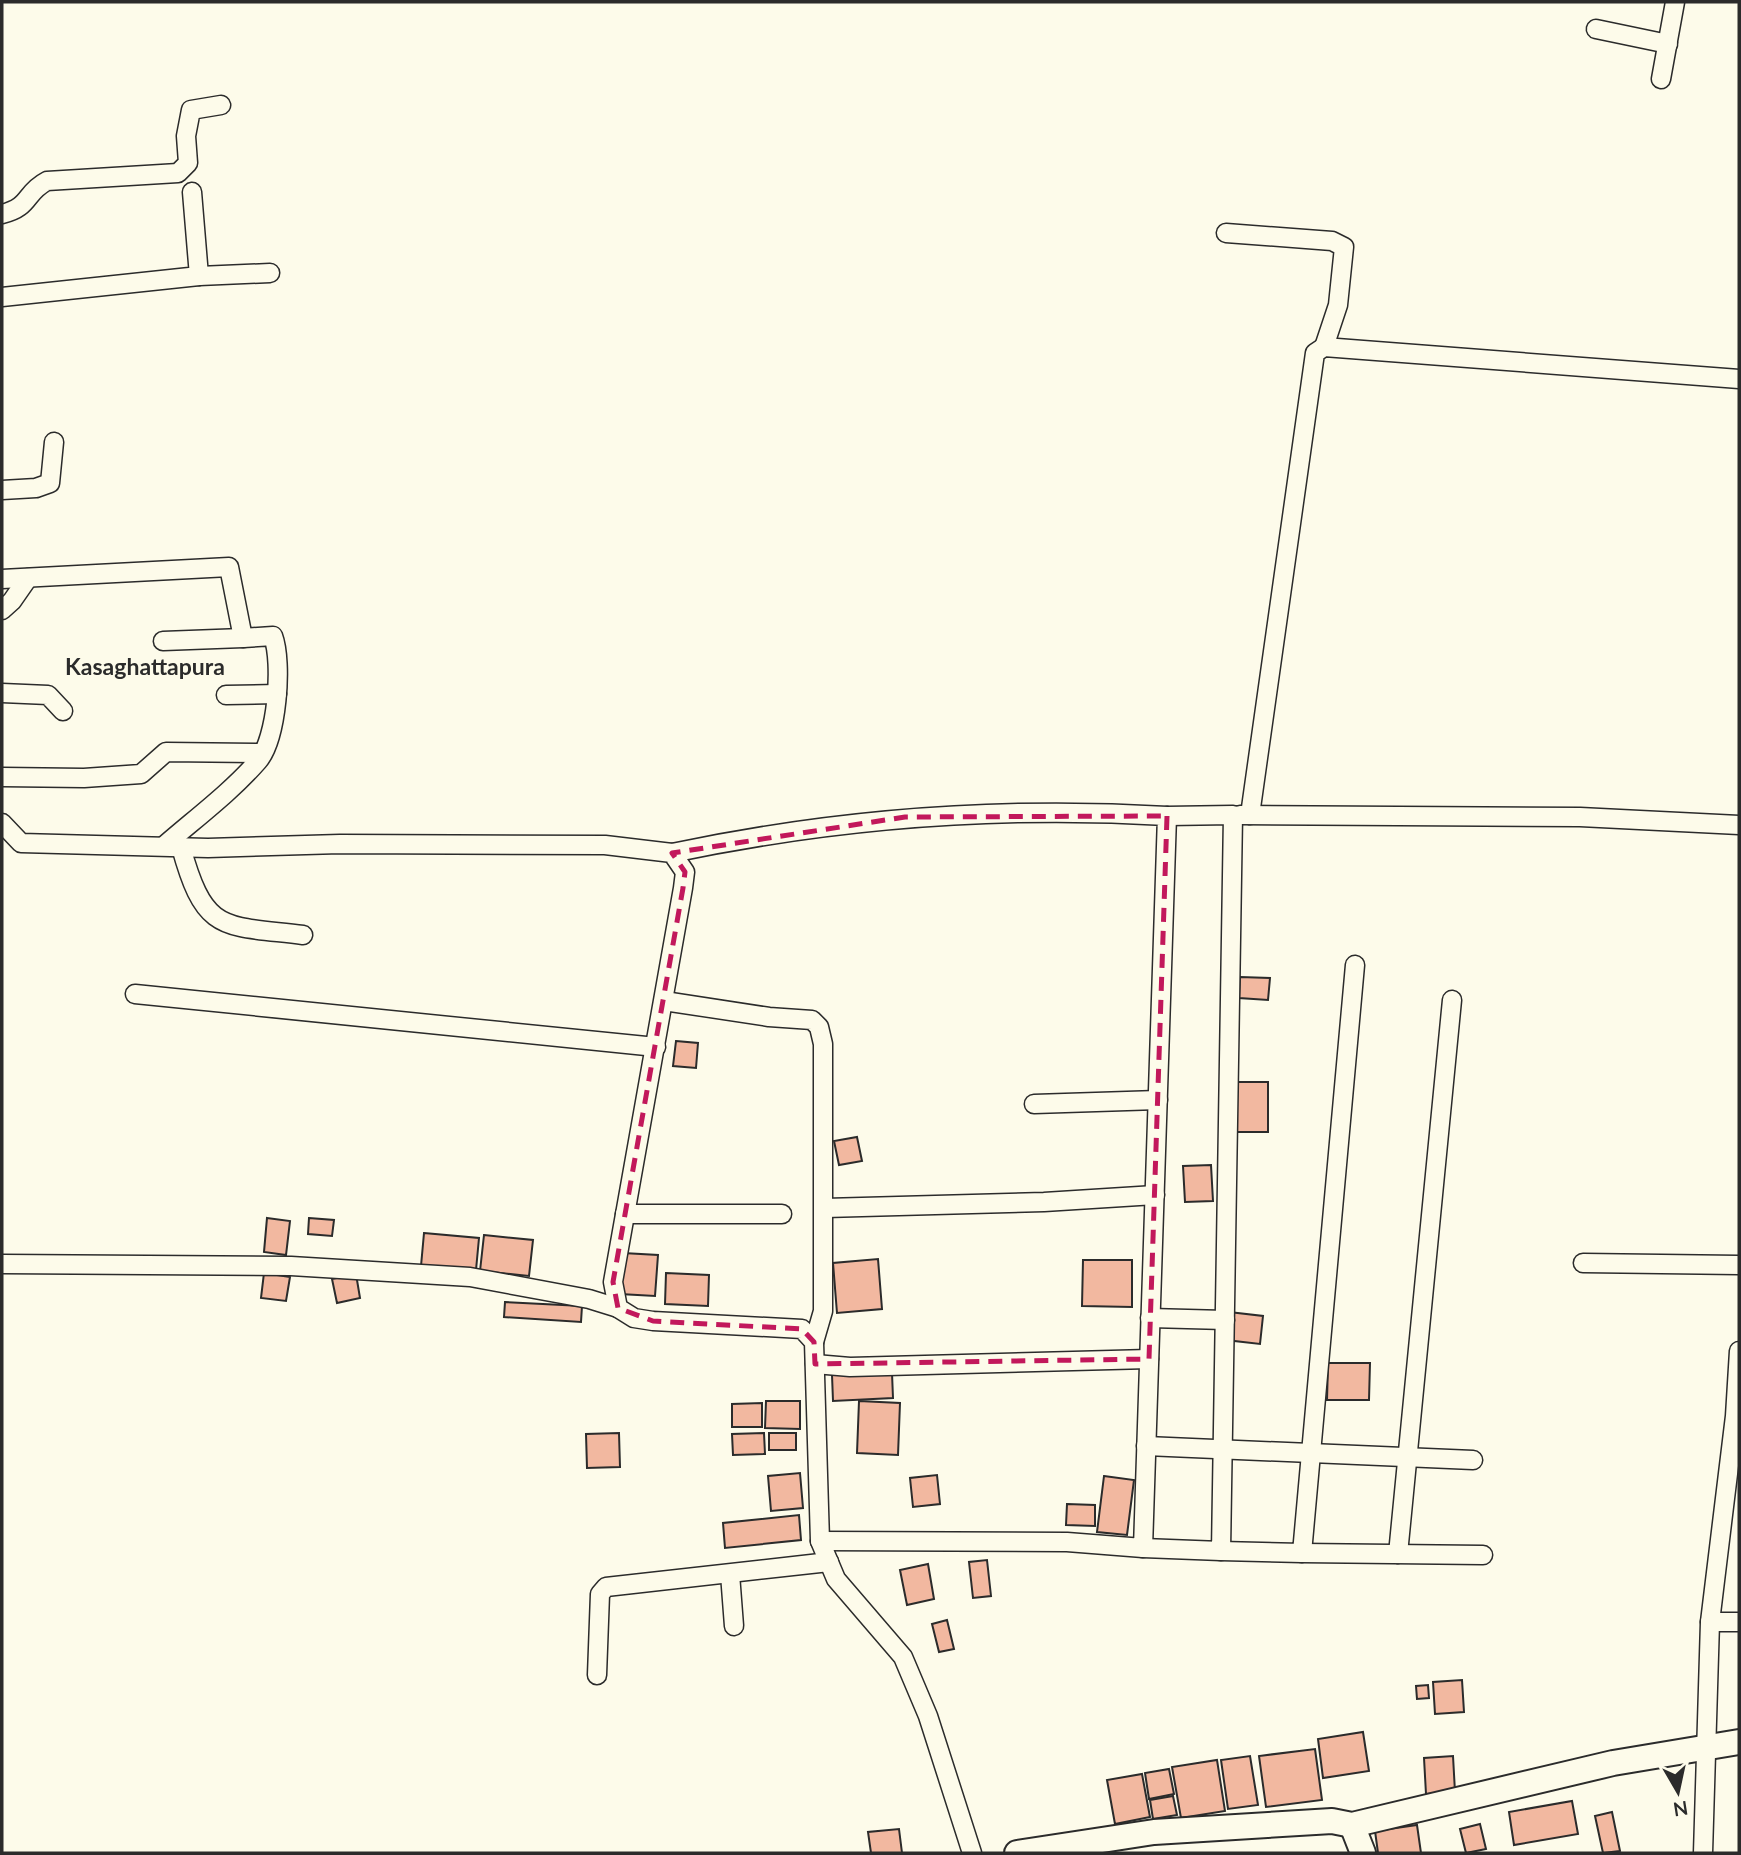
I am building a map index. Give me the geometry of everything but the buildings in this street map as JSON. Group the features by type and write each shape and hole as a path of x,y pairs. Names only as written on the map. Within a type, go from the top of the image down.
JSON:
{"street":[{"path":"1661,79 1675,2"},
{"path":"1596,29 1668,44"},
{"path":"2,214 19,210 36,187 47,181 178,173 188,163 186,136 191,110 221,105"},
{"path":"192,192 199,276"},
{"path":"1226,233 1332,241 1345,247 1338,305 1324,348"},
{"path":"2,297 199,276 270,273"},
{"path":"1221,1550 1225,1320 1242,815 1315,353 1324,348 1739,379"},
{"path":"2,490 36,488 50,483 54,442"},
{"path":"2,579 229,567 243,638"},
{"path":"2,610 28,578"},
{"path":"163,641 273,636 278,650 277,694 272,724 260,759 173,846"},
{"path":"2,694 48,695 63,711"},
{"path":"226,695 277,694"},
{"path":"2,777 84,778 141,774 166,752 262,753"},
{"path":"2,823 21,843 173,846 591,845 672,853 738,839 905,817 1109,812 1167,816 1580,817 1739,825"},
{"path":"1143,1548 1167,816"},
{"path":"173,846 216,919 237,927 303,935"},
{"path":"618,1308 613,1282 685,872 672,853"},
{"path":"1302,1553 1355,965"},
{"path":"135,994 656,1047"},
{"path":"1398,1554 1452,1000"},
{"path":"664,1001 769,1017 812,1020 819,1027 823,1044 825,1208 823,1311 814,1342 820,1541 836,1579 903,1657 928,1716 972,1853"},
{"path":"1034,1104 1158,1100"},
{"path":"825,1208 1044,1202 1155,1195"},
{"path":"625,1214 782,1214"},
{"path":"1583,1263 1739,1265"},
{"path":"2,1264 291,1266 470,1277 589,1299 618,1308 634,1318 653,1321 802,1329 814,1342"},
{"path":"1150,1318 1225,1320"},
{"path":"1703,1853 1710,1622 1735,1416 1739,1351"},
{"path":"815,1364 850,1367 1149,1359"},
{"path":"1146,1446 1406,1455 1473,1460"},
{"path":"820,1541 1067,1542 1143,1548 1302,1553 1483,1555"},
{"path":"597,1675 600,1594 606,1587 829,1562"},
{"path":"730,1574 734,1626"},
{"path":"1710,1622 1739,1622"},
{"path":"1017,1853 1154,1832 1332,1821 1352,1825 1613,1763 1739,1742"},
{"path":"1352,1825 1363,1853"}],"highlighted area":[{"path":"1167,816 1149,1359 815,1364 814,1342 802,1329 653,1321 618,1308 613,1282 685,872 672,853 905,817"}],"district":[{"name":"Kasaghattapura","path":"145,666"}]}
